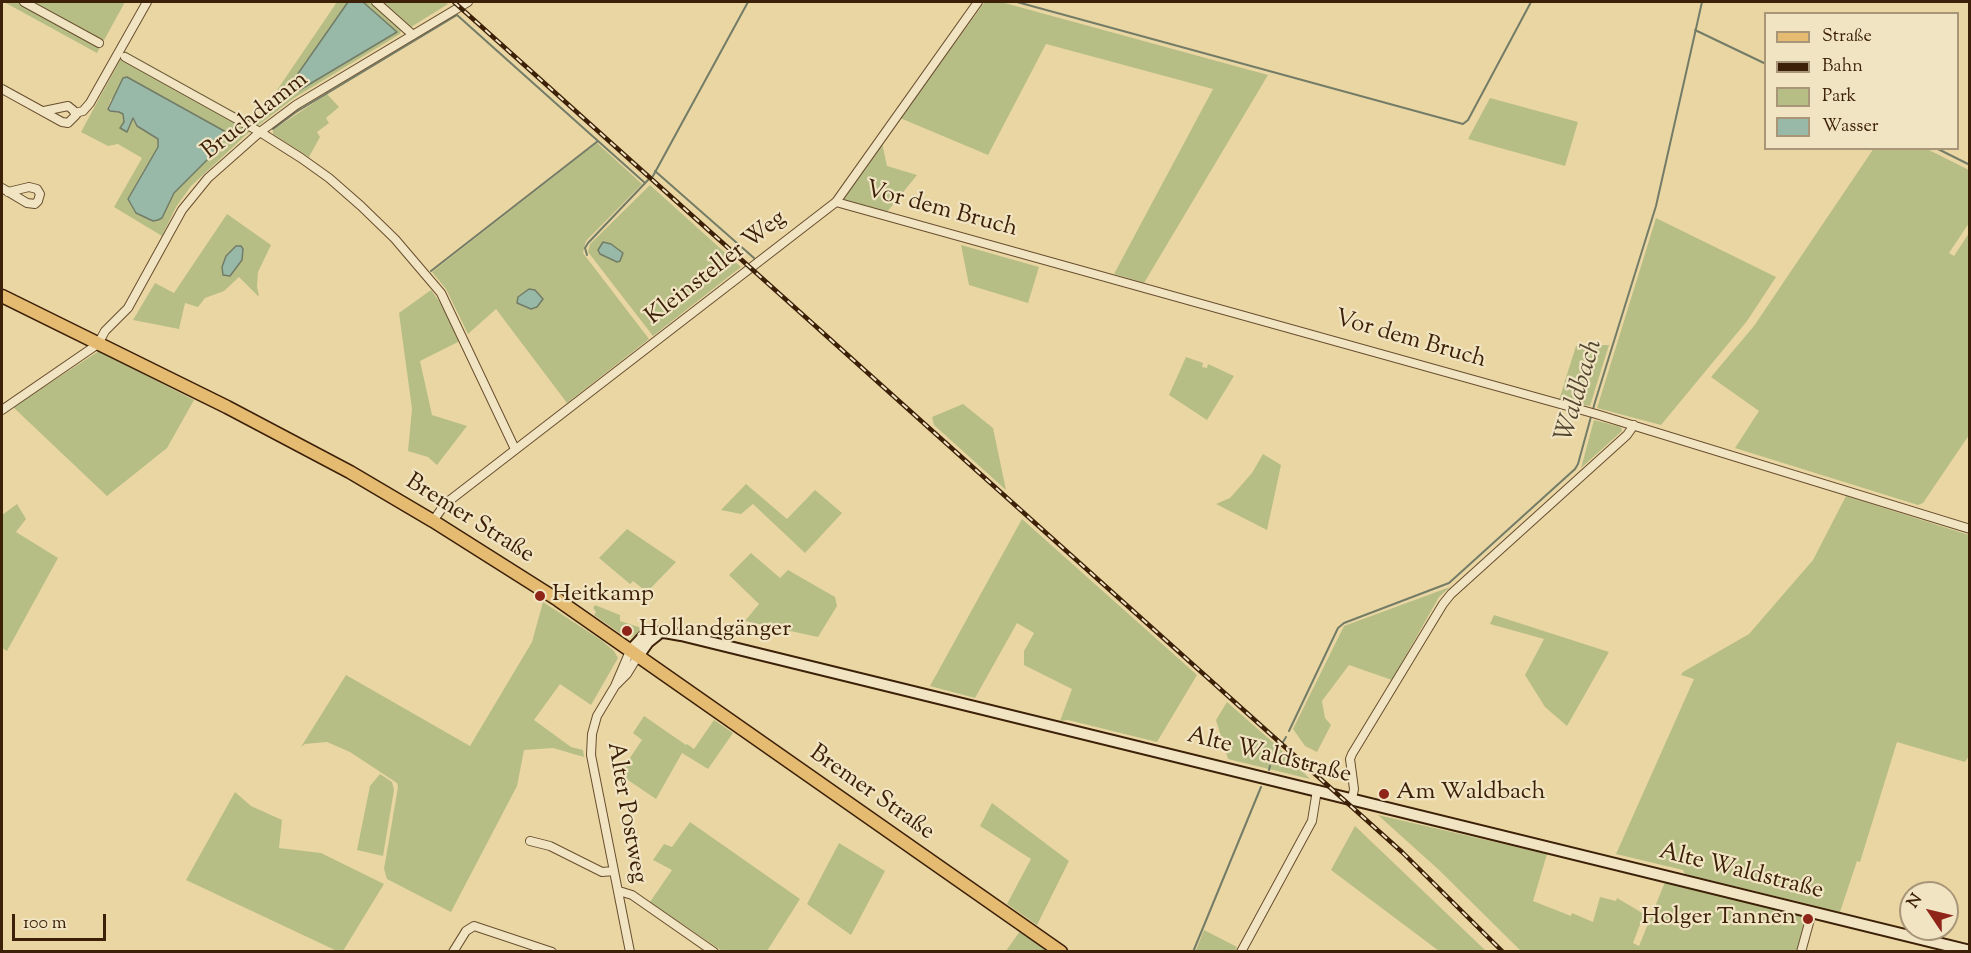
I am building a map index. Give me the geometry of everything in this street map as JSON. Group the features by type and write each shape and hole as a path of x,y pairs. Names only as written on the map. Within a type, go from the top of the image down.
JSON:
{"main road":[{"name":"Bremer Straße","path":"2,296 227,407 350,472 433,521 558,600 1061,951"}],"street":[{"path":"24,2 99,43"},
{"path":"75,113 83,111 90,103 147,2"},
{"path":"376,2 413,35"},
{"name":"Bruchdamm","path":"2,410 98,344 105,331 128,308 182,210 208,178 260,132 296,105 468,2"},
{"name":"Kleinsteller Weg","path":"433,521 445,504 836,202 978,2"},
{"path":"125,57 260,132 329,178 395,239 441,293 515,449"},
{"path":"2,89 65,123 73,120 75,113"},
{"path":"44,111 68,106 75,113"},
{"name":"Vor dem Bruch","path":"836,202 1634,425 1970,529"},
{"path":"1352,799 1354,789 1350,759 1352,754 1443,604 1451,594 1627,435 1634,425"},
{"name":"Alte Waldstraße","path":"634,653 646,634 664,632 1970,951"},
{"name":"Alter Postweg","path":"630,951 591,755 592,734 597,716 634,653"},
{"path":"1241,951 1312,821 1317,790"},
{"path":"530,841 550,846 602,872 614,871"},
{"path":"618,891 632,895 714,951"},
{"path":"1801,951 1812,912"},
{"path":"453,951 466,931 474,926 552,951"}],"green space":[{"path":"4,2 125,2 97,53"},
{"path":"337,2 348,2 276,106 396,32 363,2 370,2 401,30 400,34 294,98 247,134 191,186 176,207 162,236 114,207 142,158 118,144 108,146 81,132 125,51 253,122 256,121","holes":["111,99 226,132 212,155 174,193 162,218 153,221 136,213 128,199 158,147 158,139 137,126 132,118 120,127 124,122 123,114 108,107"]},
{"path":"382,2 445,2 448,4 411,27"},
{"path":"985,2 1001,2 1268,75 1144,283 1114,274 1213,89 1046,44 988,155 900,118"},
{"path":"327,94 339,107 326,118 329,123 317,132 320,137 309,157 273,134 273,130"},
{"path":"1490,98 1578,122 1565,166 1468,139"},
{"path":"597,143 642,184 586,241 583,253 649,339 567,403 496,309 468,334 446,289 432,272"},
{"path":"882,143 887,166 917,175 887,212 845,200 843,197"},
{"path":"1873,150 1929,150 1969,170 1969,223 1949,253 1954,256 1969,233 1969,435 1923,503 1918,505 1735,448 1759,411 1711,377 1754,326"},
{"path":"650,185 741,267 653,336 588,252 590,244"},
{"path":"227,214 271,245 258,272 259,297 239,277 224,291 205,298 198,307 185,303 179,329 133,320 155,283 174,293"},
{"path":"1656,218 1776,277 1747,321 1661,425 1597,408"},
{"path":"961,245 1039,267 1028,303 969,285"},
{"path":"431,290 460,341 420,361 432,415 467,426 437,465 428,457 408,451 412,409 399,313"},
{"path":"1609,345 1590,406 1559,400 1576,346"},
{"path":"99,351 194,400 167,448 107,496 13,407"},
{"path":"1186,357 1203,363 1202,367 1207,368 1208,364 1234,376 1207,420 1169,395"},
{"path":"963,404 993,428 1006,490 934,425 932,417"},
{"path":"1594,420 1621,427 1622,431 1581,468"},
{"path":"1263,454 1281,465 1267,530 1216,504 1230,498 1252,473"},
{"path":"746,484 787,519 815,490 842,513 805,553 753,504 741,514 721,510"},
{"path":"1846,496 1969,535 1970,754 1965,762 1897,742 1860,862 1857,861 1840,912 1685,874 1683,870 1616,854 1694,679 1681,675 1749,634 1813,560"},
{"path":"17,504 26,519 16,532 58,558 7,651 2,648 2,515"},
{"path":"1022,519 1197,675 1157,742 1068,720 1060,721 1072,689 1024,665 1024,651 1034,633 1017,623 975,698 930,686"},
{"path":"627,529 676,562 647,592 633,581 630,584 599,558"},
{"path":"751,553 780,578 788,570 835,597 837,606 818,637 745,621 759,604 729,575"},
{"path":"1450,587 1439,597 1392,680 1349,665 1322,701 1325,718 1331,725 1317,752 1305,746 1293,729 1344,626"},
{"path":"543,602 601,640 614,651 618,658 591,705 560,684 534,720 571,747 583,750 584,757 553,748 524,750 517,786 451,912 387,879 384,869 397,783 350,752 327,742 305,744 301,747 346,675 470,746 532,642"},
{"path":"595,605 620,615 620,621 645,629 632,637 624,636 594,615"},
{"path":"1494,615 1609,652 1567,726 1545,707 1525,675 1544,639 1490,624"},
{"path":"1227,702 1310,779 1228,759 1216,720"},
{"path":"644,716 694,749 714,720 733,733 708,769 682,753 656,799 619,774 642,740 633,733"},
{"path":"380,774 392,782 394,790 383,856 357,850 370,786"},
{"path":"235,792 251,806 282,820 279,848 321,853 384,884 343,951 337,951 186,880"},
{"path":"992,803 1069,861 1037,925 1007,904 1031,859 980,826"},
{"path":"1378,815 1547,854 1533,901 1593,922 1600,897 1616,901 1617,898 1644,914 1633,943 1639,946 1665,882 1804,916 1806,921 1797,951 1521,951 1439,870"},
{"path":"690,822 800,899 767,951 722,951 650,902 672,870 653,860 664,844 672,847"},
{"path":"1355,826 1486,951 1439,951 1331,870"},
{"path":"839,843 885,871 851,935 807,904"},
{"path":"1204,930 1237,947 1235,951 1196,950"},
{"path":"1020,931 1048,951 1006,951"}],"water":[{"path":"348,2 363,2 397,32 293,94 274,108"},
{"path":"127,77 226,132 212,155 174,193 162,218 153,221 136,213 128,199 158,147 158,139 137,126 133,118 127,132 120,128 124,122 123,114 108,109 123,78"},
{"path":"603,242 611,244 623,253 620,261 617,262 600,254 598,250"},
{"path":"236,246 241,246 243,249 242,260 230,276 223,275 222,267 226,256"},
{"path":"529,289 535,290 543,299 537,307 531,309 517,303 518,297"}],"waterway":[{"path":"653,176 748,2"},
{"path":"1017,2 1463,124 1468,120 1531,2"},
{"name":"Waldbach","path":"1289,731 1338,628 1344,623 1449,583 1578,464 1656,206 1702,2"},
{"path":"273,129 296,112 457,15 645,183"},
{"path":"1695,30 1764,63"},
{"path":"431,271 598,141"},
{"path":"1940,150 1970,165"},
{"path":"655,171 754,258"},
{"path":"587,255 585,248 588,243 648,180"},
{"name":"Waldbach","path":"1283,742 1286,737"},
{"name":"Waldbach","path":"1272,762 1280,746"},
{"name":"Waldbach","path":"1269,770 1270,766"},
{"path":"1193,952 1261,787"}],"railway":[{"path":"454,2 1402,852 1503,952"}],"place":[{"name":"Heitkamp","path":"540,596"},
{"name":"Hollandgänger","path":"627,631"},
{"name":"Am Waldbach","path":"1384,794"},
{"name":"Holger Tannen","path":"1808,919"}]}
